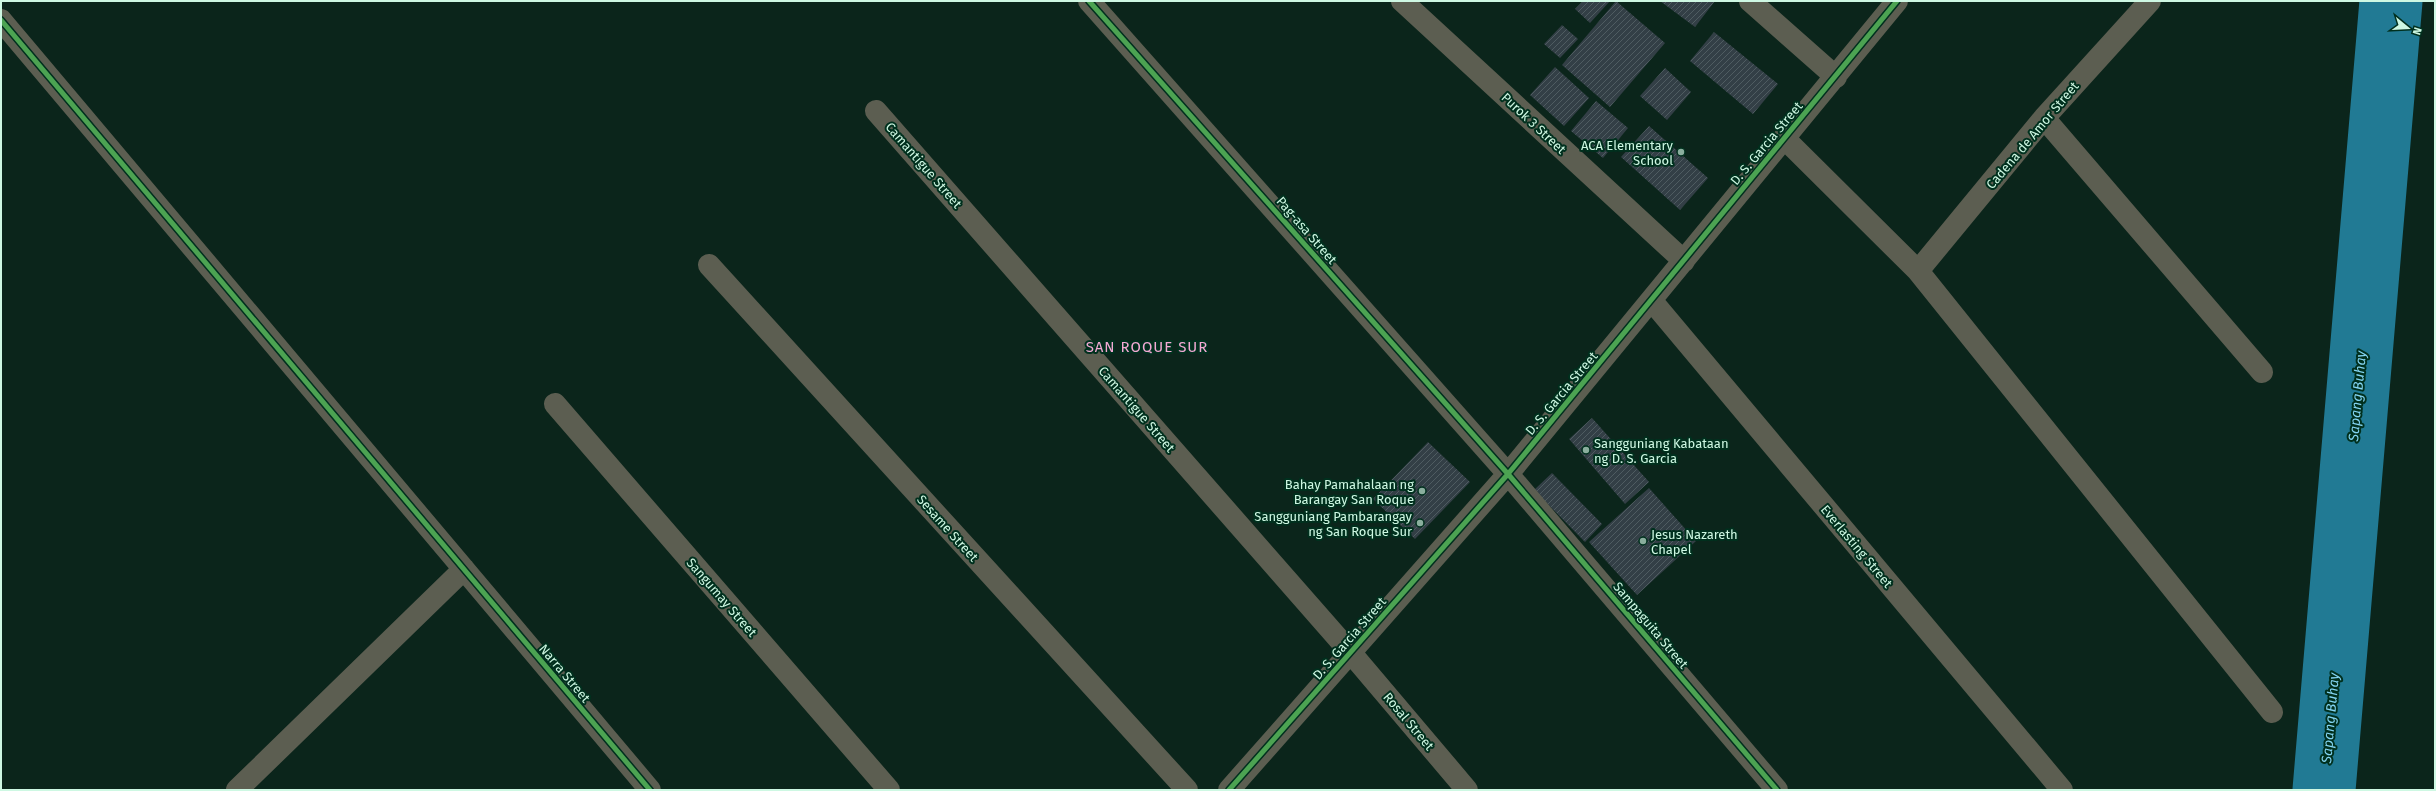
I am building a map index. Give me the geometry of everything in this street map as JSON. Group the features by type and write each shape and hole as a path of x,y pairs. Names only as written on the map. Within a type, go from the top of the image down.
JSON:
{"street":[{"name":"Pag-asa Street","path":"1089,1 1508,474"},
{"name":"Purok 3 Street","path":"1402,1 1684,261"},
{"path":"1750,1 1836,77"},
{"name":"D. S. Garcia Street","path":"1229,790 1508,474 1652,301 1897,1"},
{"name":"Cadena de Amor Street","path":"1918,272 2044,118 2150,1"},
{"name":"Narra Street","path":"1,20 650,790"},
{"name":"Camantigue Street","path":"876,111 1351,653"},
{"path":"2044,118 2262,372"},
{"path":"1784,138 1918,272 2272,712"},
{"name":"Sesame Street","path":"709,265 1187,790"},
{"name":"Everlasting Street","path":"1652,301 2062,790"},
{"name":"Sangumay Street","path":"555,404 889,790"},
{"name":"Sampaguita Street","path":"1508,474 1777,790"},
{"path":"237,790 464,569"},
{"name":"Rosal Street","path":"1351,653 1467,790"}],"building":[{"path":"1583,1 1610,1 1590,23 1575,9"},
{"path":"1616,1 1665,43 1610,107 1562,65"},
{"path":"1660,1 1715,1 1695,27"},
{"path":"1562,25 1578,39 1560,58 1544,44"},
{"path":"1714,32 1778,84 1753,114 1690,61"},
{"path":"1555,67 1589,98 1564,126 1530,95"},
{"path":"1665,68 1691,92 1667,120 1640,96"},
{"path":"1596,101 1628,128 1603,158 1571,131"},
{"path":"1649,126 1708,178 1680,210 1621,157"},
{"path":"1592,418 1649,482 1625,504 1569,439"},
{"name":"Bahay Pamahalaan ng Barangay San Roque","path":"1428,442 1470,482 1415,539 1373,499"},
{"path":"1552,473 1602,524 1585,542 1534,490"},
{"name":"Jesus Nazareth Chapel","path":"1649,488 1696,541 1637,595 1589,542"}],"waterway":[{"name":"Sapang Buhay","path":"2324,790 2391,1"}],"cycle path":[{"path":"1089,1 1508,474 1777,790"},
{"path":"1229,790 1508,474 1897,1"},
{"path":"1,20 650,790"}],"place":[{"name":"ACA Elementary School","path":"1681,152"},
{"name":"Sangguniang Kabataan ng D. S. Garcia","path":"1586,450"},
{"name":"Bahay Pamahalaan ng Barangay San Roque","path":"1422,491"},
{"name":"Sangguniang Pambarangay ng San Roque Sur","path":"1420,523"},
{"name":"Jesus Nazareth Chapel","path":"1643,541"}],"district":[{"name":"SAN ROQUE SUR","path":"1147,347"}]}
